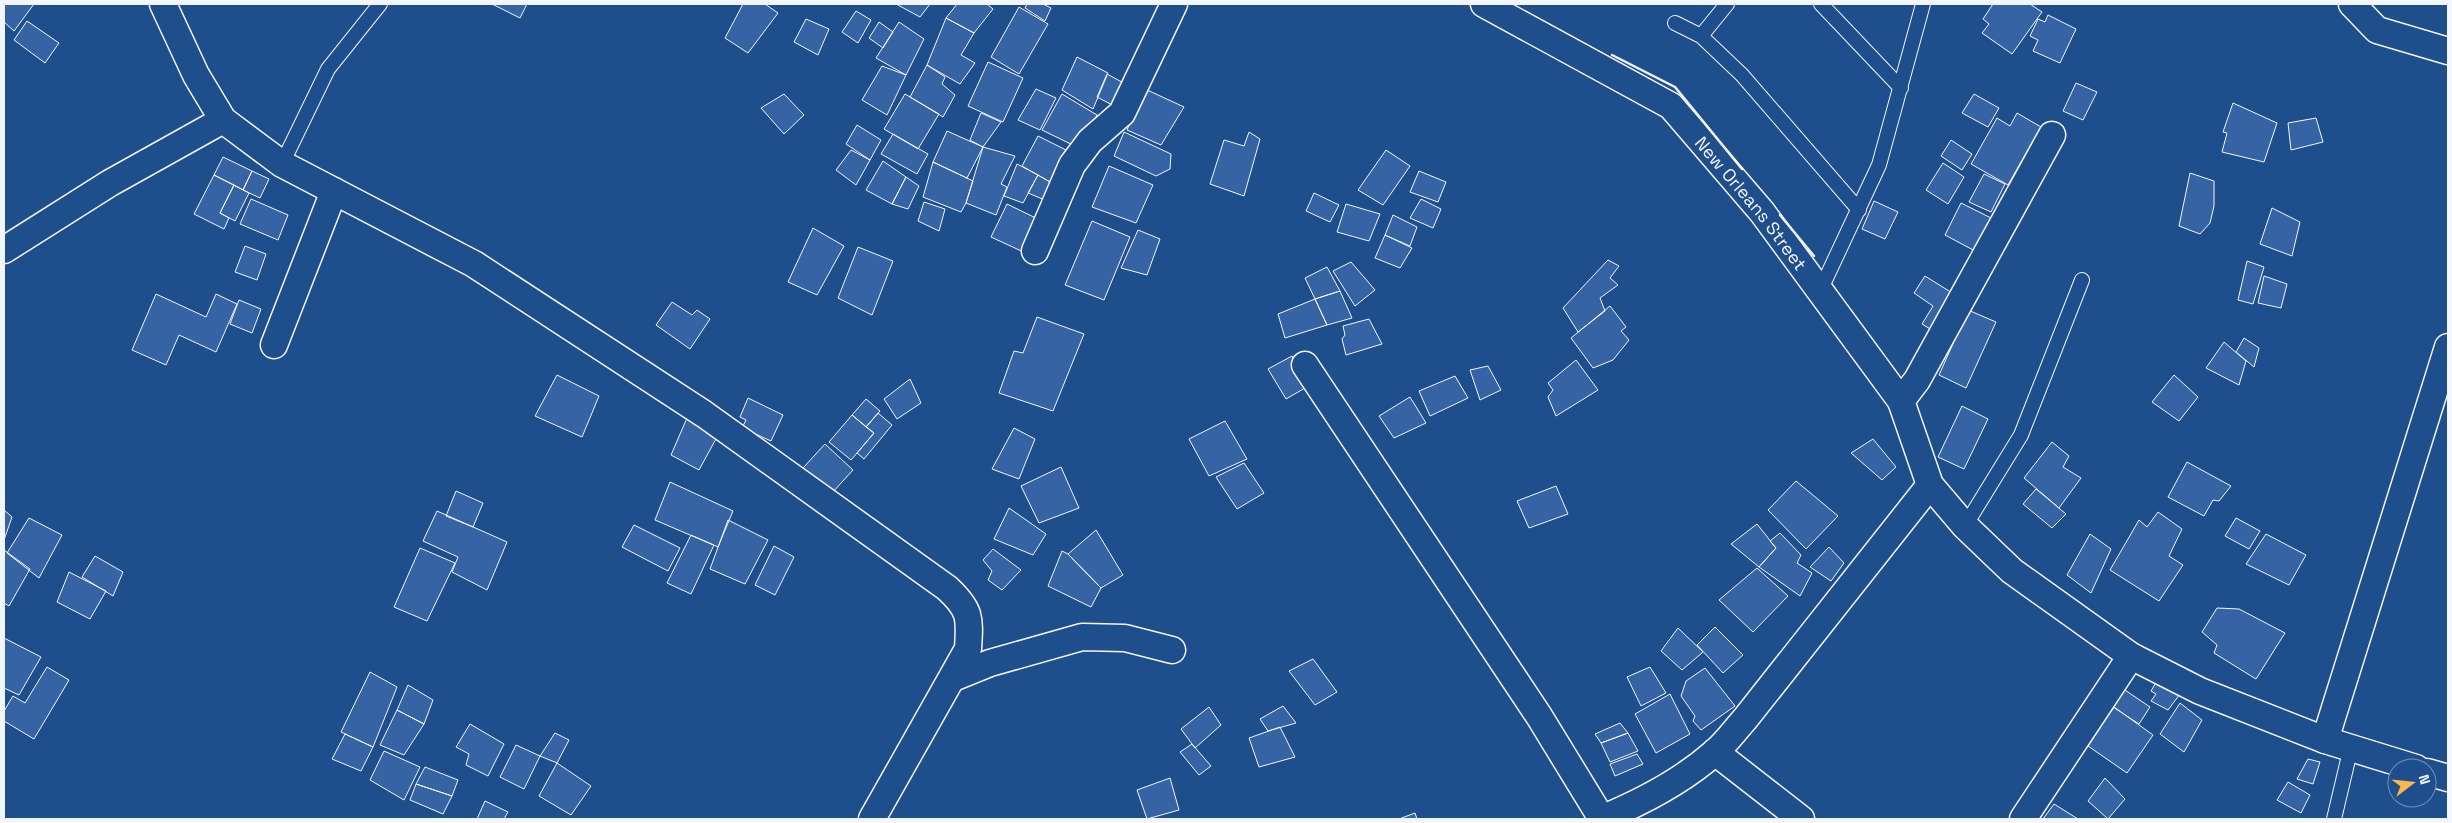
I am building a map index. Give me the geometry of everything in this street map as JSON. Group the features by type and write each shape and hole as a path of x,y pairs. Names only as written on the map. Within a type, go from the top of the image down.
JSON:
{"street":[{"path":"163,4 196,75 223,120 282,164 474,264 704,414 947,588 964,603 969,626 968,650 872,819"},
{"path":"1035,251 1072,166 1090,141 1122,113 1174,4"},
{"name":"New Orleans Street","path":"1484,4 1671,106 1762,212 1901,401 1930,485"},
{"path":"2352,4 2377,30 2448,51"},
{"path":"4,250 110,183 223,120"},
{"path":"1901,401 1917,380 2052,135"},
{"path":"274,345 334,191"},
{"path":"2325,740 2448,347"},
{"path":"1305,365 1539,716 1602,819 1655,793 1696,767 1715,752 1745,719 1930,485 1965,526 2012,571 2131,656 2200,691 2325,740 2387,759"},
{"path":"953,678 990,663 1082,637 1125,638 1172,650"},
{"path":"2023,819 2131,656"},
{"path":"1715,752 1800,819"}],"lane":[{"path":"282,164 328,69 380,4"},
{"path":"1701,36 1727,4"},
{"path":"1821,4 1901,88"},
{"path":"1820,291 1880,166 1923,4"},
{"path":"1676,23 1701,36 1742,75 1859,210"},
{"path":"1965,526 2021,435 2082,280"},
{"path":"2334,819 2351,747"}],"building":[{"path":"4,4 34,4 14,31 4,22"},
{"path":"492,4 527,4 520,18"},
{"path":"743,4 765,4 778,13 748,53 725,38"},
{"path":"896,4 930,4 920,17"},
{"path":"957,4 987,4 993,9 974,33 946,18"},
{"path":"1027,4 1043,4 1051,8 1045,21 1025,8"},
{"path":"1993,4 2030,4 2042,12 2012,54 1982,33 1989,24 1983,19"},
{"path":"1019,7 1048,24 1019,74 991,57"},
{"path":"856,11 871,20 858,43 842,32"},
{"path":"2048,15 2076,29 2060,63 2033,51 2038,40 2030,36 2038,19 2045,22"},
{"path":"946,18 974,33 961,55 975,63 960,84 927,65"},
{"path":"806,19 829,29 818,55 794,42"},
{"path":"27,21 59,43 45,63 14,40"},
{"path":"879,22 893,32 883,48 869,38"},
{"path":"899,22 924,39 906,75 876,58"},
{"path":"1077,57 1108,73 1093,109 1062,90"},
{"path":"988,62 1023,78 1003,122 968,106"},
{"path":"927,65 945,77 942,84 955,95 943,117 910,97"},
{"path":"882,66 906,75 887,115 862,100"},
{"path":"1107,74 1131,87 1120,109 1097,97"},
{"path":"2076,83 2097,92 2083,120 2063,111"},
{"path":"1036,89 1056,98 1040,130 1018,120"},
{"path":"1145,89 1184,107 1161,145 1127,130"},
{"path":"784,94 804,115 784,134 761,108"},
{"path":"905,94 939,114 918,149 884,129"},
{"path":"1062,94 1097,115 1081,149 1042,130"},
{"path":"1974,94 1999,108 1988,127 1962,113"},
{"path":"2233,103 2277,123 2264,162 2222,152 2227,133 2223,132"},
{"path":"981,113 1001,122 983,147 970,140"},
{"path":"2017,113 2041,127 2008,185 1971,164 1997,118 2010,126"},
{"path":"2316,118 2323,142 2291,150 2288,123"},
{"path":"857,125 881,140 870,160 846,144"},
{"path":"947,131 983,147 967,178 933,162"},
{"path":"1124,132 1171,154 1170,169 1156,176 1114,156"},
{"path":"1249,132 1260,139 1244,196 1210,184 1224,140 1244,146"},
{"path":"893,134 928,154 917,174 881,154"},
{"path":"1038,136 1072,153 1057,186 1022,166"},
{"path":"1951,140 1972,154 1962,170 1941,156"},
{"path":"983,147 1015,156 1001,184 1007,187 996,215 966,203"},
{"path":"851,150 870,160 856,185 836,170"},
{"path":"1386,150 1410,166 1383,205 1358,190"},
{"path":"223,157 252,171 243,190 214,175"},
{"path":"883,161 906,177 892,204 866,190"},
{"path":"933,162 973,181 961,212 923,197"},
{"path":"1943,163 1964,177 1948,204 1926,190"},
{"path":"1017,164 1038,175 1023,203 1004,196"},
{"path":"1109,166 1153,185 1136,223 1092,207"},
{"path":"252,171 269,179 260,198 243,190"},
{"path":"1419,171 1446,182 1438,202 1410,192"},
{"path":"2190,173 2214,181 2214,206 2210,223 2200,234 2179,226"},
{"path":"1984,174 2005,184 1991,212 1969,202"},
{"path":"214,175 234,185 220,213 229,218 224,229 194,214"},
{"path":"1038,175 1057,186 1052,203 1028,193"},
{"path":"906,177 919,186 908,209 892,204"},
{"path":"234,185 249,193 235,221 220,213"},
{"path":"1314,193 1339,205 1330,222 1306,211"},
{"path":"251,199 288,215 278,240 240,224"},
{"path":"1421,199 1441,209 1433,228 1410,218"},
{"path":"1874,201 1898,212 1885,239 1862,229"},
{"path":"924,202 945,209 939,231 918,221"},
{"path":"1961,203 1991,218 1975,251 1945,235"},
{"path":"1007,204 1046,223 1030,255 991,237"},
{"path":"1346,204 1380,214 1369,241 1337,232"},
{"path":"2272,208 2300,222 2292,256 2260,244"},
{"path":"1393,215 1417,227 1410,246 1385,235"},
{"path":"1092,221 1130,237 1104,300 1065,285"},
{"path":"813,228 844,246 817,295 788,282"},
{"path":"1138,230 1160,239 1147,275 1121,268"},
{"path":"1385,235 1412,248 1400,268 1375,258"},
{"path":"245,246 266,254 257,280 235,272"},
{"path":"858,247 893,261 872,315 838,298"},
{"path":"1608,260 1619,266 1610,278 1618,285 1600,298 1605,311 1578,332 1563,308"},
{"path":"2247,261 2264,267 2253,304 2238,300"},
{"path":"1351,262 1375,290 1355,306 1333,271"},
{"path":"1327,267 1340,291 1315,299 1305,278"},
{"path":"1925,276 1957,296 1935,332 1922,324 1933,306 1914,293"},
{"path":"2264,276 2287,284 2281,308 2258,303"},
{"path":"1340,291 1352,318 1327,325 1315,299"},
{"path":"156,294 206,317 216,294 237,304 216,352 179,335 166,365 132,350"},
{"path":"1315,299 1327,325 1285,338 1278,314"},
{"path":"239,300 261,309 252,333 230,324"},
{"path":"672,302 692,315 697,310 710,319 690,349 656,325"},
{"path":"1610,306 1626,327 1621,331 1629,340 1613,360 1593,368 1571,338"},
{"path":"1968,310 1996,322 1966,388 1939,375"},
{"path":"1037,317 1084,334 1053,411 999,393 1014,351 1023,353"},
{"path":"1369,319 1382,344 1346,355 1342,339 1345,335 1343,326"},
{"path":"2244,338 2259,348 2254,367 2236,352"},
{"path":"2224,342 2246,361 2239,385 2206,368"},
{"path":"1292,356 1305,388 1286,399 1268,369"},
{"path":"1576,360 1598,390 1556,416 1548,397 1553,390 1548,383"},
{"path":"1488,366 1501,390 1480,400 1470,370"},
{"path":"557,375 599,396 582,437 535,416"},
{"path":"2174,375 2198,397 2179,421 2152,402"},
{"path":"1455,376 1468,398 1430,416 1419,391"},
{"path":"910,379 921,403 897,419 884,399"},
{"path":"1410,397 1426,423 1394,438 1379,416"},
{"path":"748,398 783,415 771,441 742,428 746,420 740,417"},
{"path":"866,399 880,411 866,427 852,415"},
{"path":"1962,406 1988,419 1964,469 1938,457"},
{"path":"878,413 892,425 864,459 857,453 874,433 866,427"},
{"path":"852,415 874,433 851,460 829,442"},
{"path":"687,418 717,437 699,470 671,455"},
{"path":"1225,421 1247,459 1209,476 1189,439"},
{"path":"1014,428 1035,439 1019,479 992,469"},
{"path":"1873,439 1896,467 1882,480 1851,453"},
{"path":"2052,442 2069,456 2063,467 2081,478 2059,508 2024,478"},
{"path":"825,444 853,470 831,494 803,468"},
{"path":"2187,462 2231,486 2219,501 2213,500 2204,516 2168,497"},
{"path":"1244,463 1264,493 1237,509 1216,477"},
{"path":"1061,467 1079,508 1039,523 1021,486"},
{"path":"1796,481 1838,516 1806,549 1768,510"},
{"path":"670,482 733,511 718,547 655,520"},
{"path":"1556,486 1568,514 1529,528 1517,501"},
{"path":"2036,489 2066,514 2052,528 2023,504"},
{"path":"456,491 483,503 473,527 446,516"},
{"path":"1009,508 1046,534 1033,555 994,539"},
{"path":"4,510 12,517 4,540"},
{"path":"437,511 507,542 487,590 452,572 458,557 423,541"},
{"path":"2158,512 2182,529 2169,556 2183,565 2159,601 2110,570 2139,520 2147,527"},
{"path":"29,518 62,535 39,578 7,553"},
{"path":"2236,518 2260,531 2249,549 2225,536"},
{"path":"728,520 768,540 745,584 710,569"},
{"path":"1757,524 1776,548 1759,567 1731,544"},
{"path":"634,525 680,548 668,571 622,547"},
{"path":"1096,530 1123,575 1101,588 1068,554"},
{"path":"1780,533 1801,555 1797,563 1812,573 1800,596 1759,567 1776,548 1770,541"},
{"path":"2090,534 2111,549 2091,593 2067,575"},
{"path":"2266,534 2306,555 2289,585 2246,564"},
{"path":"691,535 714,545 691,594 667,583"},
{"path":"774,546 794,557 775,595 755,585"},
{"path":"1829,547 1844,563 1831,581 1810,567"},
{"path":"420,548 455,563 427,621 394,607"},
{"path":"993,549 1021,570 1002,590 988,580 992,571 983,560"},
{"path":"4,550 30,569 9,606 4,603"},
{"path":"1062,551 1068,554 1101,588 1091,607 1048,586"},
{"path":"95,556 123,572 113,596 82,577"},
{"path":"1757,568 1788,596 1753,632 1719,600"},
{"path":"69,572 106,591 90,619 57,602"},
{"path":"2217,608 2239,609 2285,633 2256,679 2214,653 2217,645 2202,632"},
{"path":"1715,627 1743,655 1723,673 1697,645"},
{"path":"1678,628 1703,652 1682,670 1661,651"},
{"path":"4,638 41,657 19,695 4,688"},
{"path":"1313,659 1337,692 1315,705 1289,671"},
{"path":"47,667 69,680 34,739 4,721 4,711 13,696 25,703"},
{"path":"1650,667 1666,693 1641,706 1627,677"},
{"path":"1705,668 1735,706 1701,730 1693,721 1695,716 1681,696 1686,681"},
{"path":"370,672 397,687 373,747 341,732"},
{"path":"2158,679 2180,694 2168,710 2151,701 2156,694 2151,691"},
{"path":"408,685 433,700 424,724 397,710"},
{"path":"2119,686 2150,707 2139,724 2107,703"},
{"path":"1670,694 1690,734 1656,753 1635,714"},
{"path":"2180,703 2202,720 2184,752 2160,734"},
{"path":"1283,706 1296,723 1268,731 1260,719"},
{"path":"1209,707 1221,725 1195,748 1181,729"},
{"path":"2114,707 2153,735 2127,773 2088,746"},
{"path":"397,710 424,724 404,755 380,745"},
{"path":"1620,723 1628,733 1601,743 1595,734"},
{"path":"470,724 504,744 488,776 466,765 469,754 456,747"},
{"path":"1280,727 1295,757 1259,767 1249,738"},
{"path":"555,733 569,740 557,763 540,756"},
{"path":"1628,733 1638,751 1610,762 1601,743"},
{"path":"345,734 373,747 361,771 332,759"},
{"path":"1192,744 1211,766 1199,775 1180,752"},
{"path":"516,745 540,756 524,789 500,777"},
{"path":"384,751 420,767 404,800 370,780"},
{"path":"1637,754 1643,764 1615,776 1610,764"},
{"path":"2308,759 2320,762 2313,784 2297,779"},
{"path":"557,763 591,786 571,815 539,796"},
{"path":"425,767 458,780 452,796 416,784"},
{"path":"1170,778 1179,810 1147,819 1137,790"},
{"path":"2105,778 2125,799 2108,819 2088,801"},
{"path":"2288,782 2310,795 2301,813 2277,800"},
{"path":"416,784 452,796 443,814 410,800"},
{"path":"485,801 508,812 504,819 477,819"},
{"path":"2054,804 2078,819 2043,819"},
{"path":"1415,813 1417,819 1399,819"}],"wall":[{"path":"1612,55 1675,87 1742,169"},
{"path":"1780,215 1814,256"}]}
